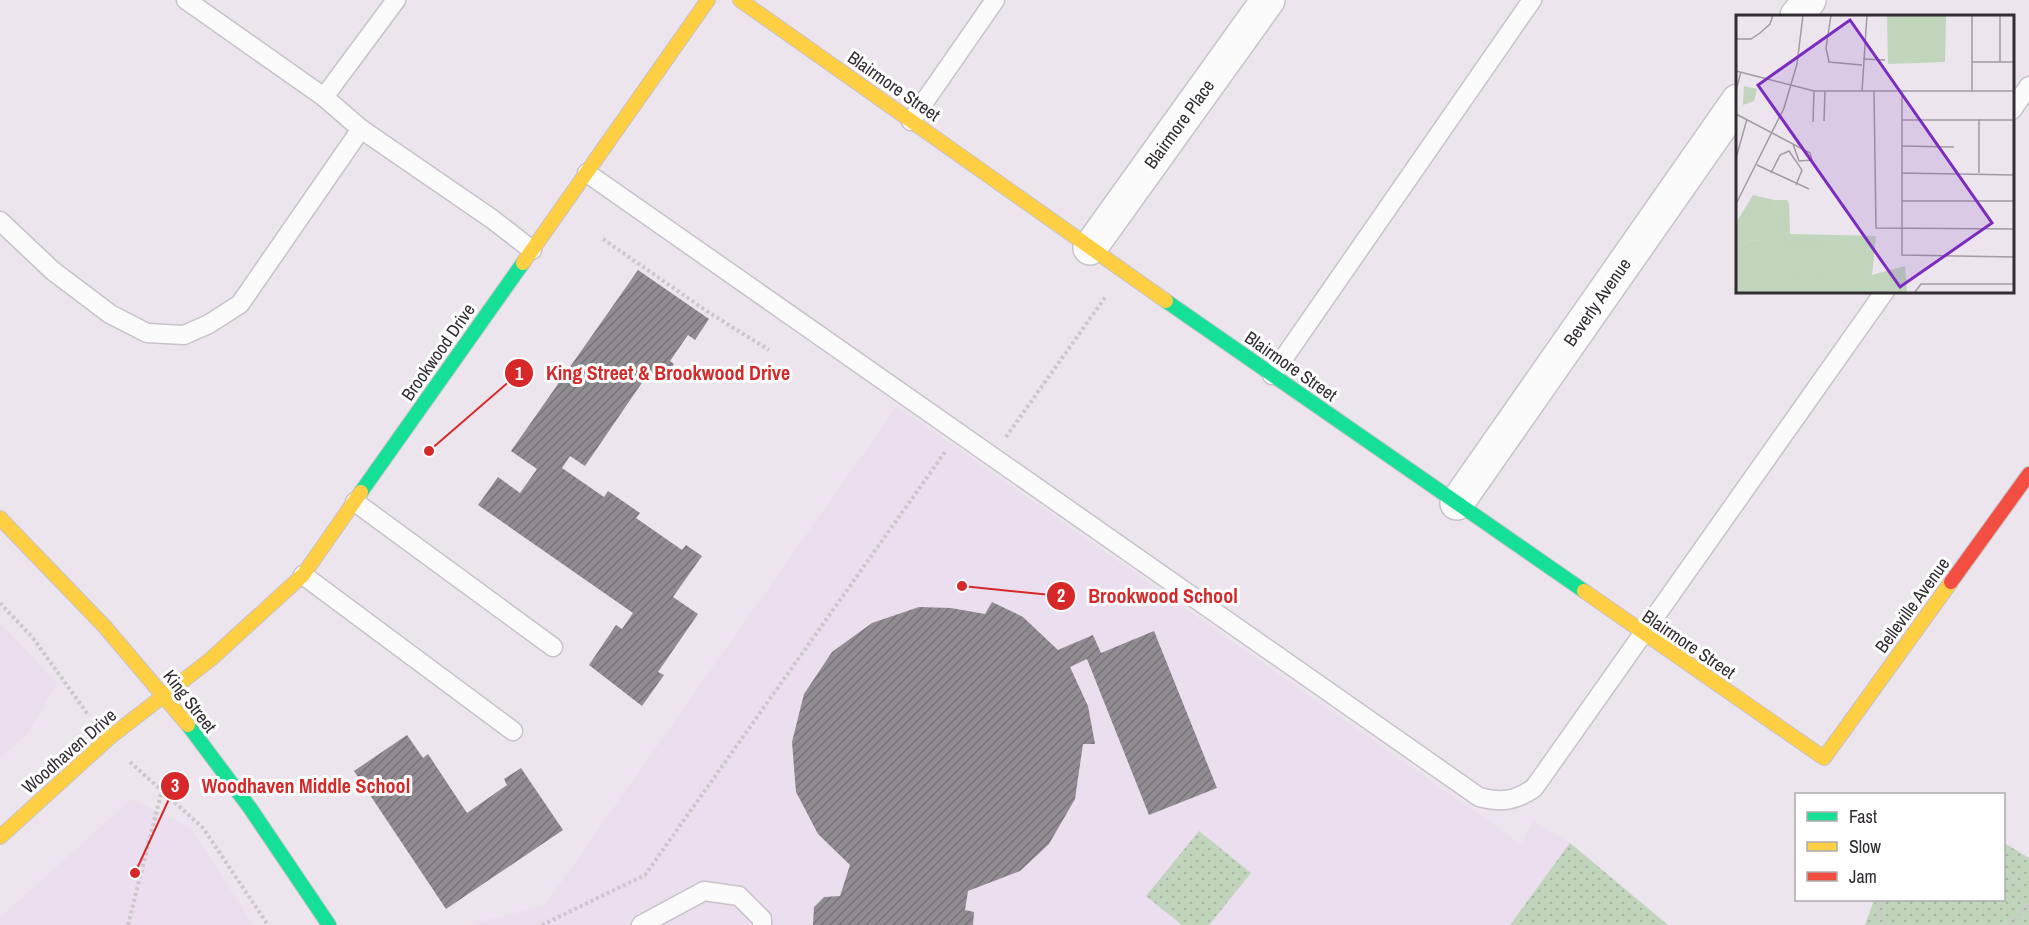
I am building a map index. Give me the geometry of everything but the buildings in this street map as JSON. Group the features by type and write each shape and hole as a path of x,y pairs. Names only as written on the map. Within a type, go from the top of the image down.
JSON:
{"street":[{"name":"Brookwood Drive","path":"164,696 255,621 303,575 708,0"},
{"name":"Blairmore Street","path":"740,0 1090,248 1824,758"},
{"name":"Blairmore Place","path":"1090,248 1268,0"},
{"path":"1798,15 1809,0"},
{"name":"Beverly Avenue","path":"1457,503 1736,104"},
{"name":"Belleville Avenue","path":"1824,758 2029,474"},
{"name":"King Street","path":"0,518 44,561 164,696 283,856 329,925"},
{"name":"Woodhaven Drive","path":"0,837 109,738 164,696"}],"lane":[{"path":"186,0 324,97 361,129 492,219 532,250"},
{"path":"324,97 396,0"},
{"path":"911,121 995,0"},
{"path":"1272,375 1532,0"},
{"path":"2014,108 2029,86"},
{"path":"0,220 53,271 110,314 147,333 184,335 209,324 240,304 361,129"},
{"path":"587,173 1479,797 1498,802 1519,799 1534,788 1884,292"},
{"path":"355,502 553,647"},
{"path":"303,575 513,731"},
{"path":"641,925 704,891 739,896 762,919 762,925"}],"path":[{"path":"603,239 708,312 769,350"},
{"path":"993,457 1123,271"},
{"path":"542,925 645,875 958,433"},
{"path":"0,603 33,638 75,699 109,738 143,775 202,828 268,925"},
{"path":"128,925 162,790"},
{"path":"1875,901 1885,925"},
{"path":"2010,925 2029,903"}],"shaded area":[{"path":"897,406 1521,844 1533,821 1570,843 1510,925 470,925 545,905"},
{"path":"0,623 57,683 29,732 0,758"},
{"path":"132,799 191,828 253,925 0,925 0,918"}],"green space":[{"path":"1199,831 1251,873 1209,925 1182,925 1146,896"},
{"path":"1570,843 1668,925 1510,925"},
{"path":"2005,844 2029,858 2029,925 1865,925 1874,901 2005,901"}],"traffic: fast":[{"path":"361,492 523,263"},
{"path":"1166,301 1584,591"},
{"path":"188,725 250,808 329,925"}],"traffic: slow":[{"path":"523,263 708,0"},
{"path":"740,0 1166,301"},
{"path":"0,837 109,738 211,659 303,575 361,492"},
{"path":"0,518 105,627 188,725"},
{"path":"1584,591 1824,758 1951,582"}],"traffic: jam":[{"path":"1951,582 2029,474"}],"place":[{"name":"King Street & Brookwood Drive","path":"429,451"},
{"name":"Brookwood School","path":"962,586"},
{"name":"Woodhaven Middle School","path":"135,873"}]}
